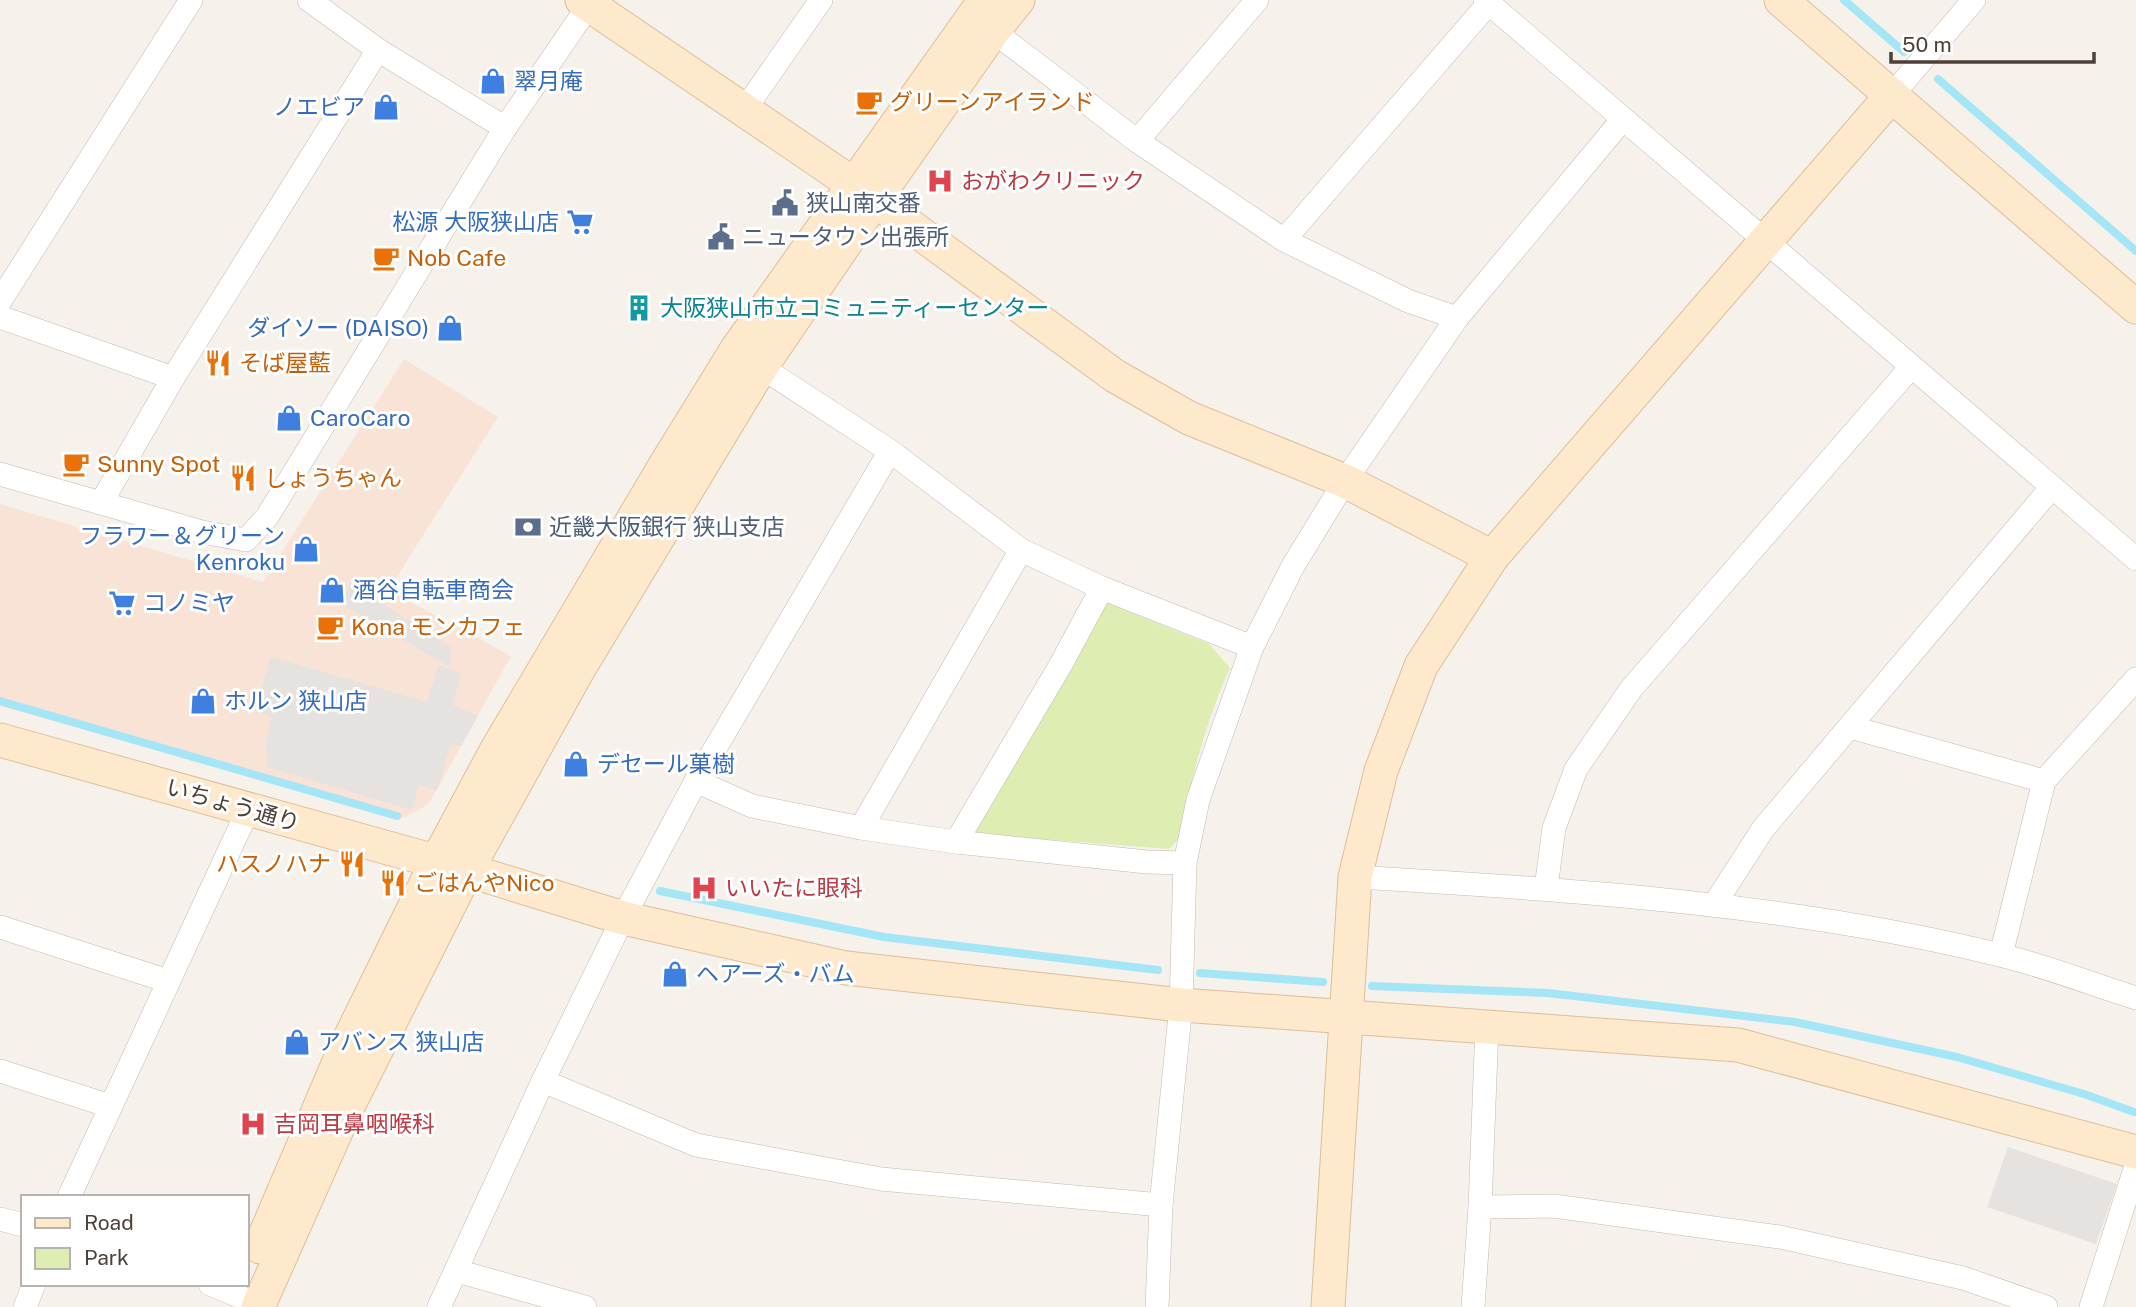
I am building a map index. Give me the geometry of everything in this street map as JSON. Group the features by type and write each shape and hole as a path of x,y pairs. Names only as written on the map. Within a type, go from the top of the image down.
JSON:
{"street":[{"path":"0,301 191,0"},
{"path":"309,0 378,50 505,128"},
{"path":"745,110 821,0"},
{"path":"248,1278 344,1116 452,865 496,751 666,464 737,349 863,192 989,16 1018,0"},
{"path":"1137,141 1257,0"},
{"path":"1781,0 2136,307"},
{"path":"1328,1307 1355,877 1381,771 1421,666 1492,557 1973,0"},
{"path":"0,474 202,532 246,540 267,517 585,2 863,192 1115,376 1189,418 1345,481 1492,557"},
{"path":"1284,240 1487,2 2136,559"},
{"path":"989,16 1137,141 1284,240 1408,301 1457,318"},
{"path":"101,503 173,378 378,50"},
{"path":"1157,1307 1161,1205 1181,1005 1185,863 1198,800 1252,647 1293,566 1345,481 1457,318 1623,119"},
{"path":"452,865 578,670 863,192"},
{"path":"0,317 173,378"},
{"path":"761,367 890,450 1021,550 1102,588 1252,647"},
{"path":"1546,888 1555,828 1576,769 1631,689 1911,367"},
{"path":"439,1307 543,1081 623,918 696,780 890,450"},
{"path":"1714,905 1763,829 2052,487"},
{"path":"861,828 1021,550"},
{"path":"956,842 1060,666 1102,588"},
{"path":"2001,955 2044,781 2136,679"},
{"path":"1850,727 2044,781"},
{"name":"いちょう通り","path":"0,740 452,865 623,918 846,968 1181,1005 1738,1045 2136,1152"},
{"path":"696,780 752,806 861,828 956,842 1147,862 1185,863"},
{"path":"70,1195 248,810"},
{"path":"1355,877 1546,888 1714,905 1842,922 2001,955 2136,998"},
{"path":"0,927 168,981"},
{"path":"1473,1307 1487,1026"},
{"path":"0,1071 110,1106"},
{"path":"543,1081 696,1144 881,1179 1161,1205"},
{"path":"2091,1307 2136,1166"},
{"path":"1480,1207 1554,1206 1780,1237 1963,1278 2046,1307"},
{"path":"0,1219 21,1225"},
{"path":"457,1271 585,1307"},
{"path":"25,1307 33,1286"}],"shaded area":[{"path":"404,359 498,417 396,578 394,593 511,656 430,802 400,819 0,706 0,504 263,582"},
{"path":"350,583 452,648 449,666 342,605"},
{"path":"271,657 427,702 439,665 461,673 453,705 478,716 461,746 451,744 437,790 419,785 412,810 267,767 266,743 272,717 255,711"},
{"path":"2008,1147 2117,1184 2096,1244 1987,1207"}],"green space":[{"path":"1102,601 1209,644 1230,668 1206,731 1178,840 1169,849 967,833"}],"waterway":[{"path":"1844,0 1904,52"},
{"path":"1938,79 2136,251"},
{"path":"0,701 397,816"},
{"path":"660,891 884,937 1158,970"},
{"path":"1200,973 1323,982"},
{"path":"1372,986 1548,993 1795,1022 1957,1057 2084,1094 2134,1112"}],"place":[{"name":"翠月庵","path":"493,81"},
{"name":"グリーンアイランド","path":"869,102"},
{"name":"ノエビア","path":"386,107"},
{"name":"おがわクリニック","path":"940,181"},
{"name":"狭山南交番","path":"785,203"},
{"name":"松源 大阪狭山店","path":"580,222"},
{"name":"ニュータウン出張所","path":"721,237"},
{"name":"Nob Cafe","path":"386,258"},
{"name":"大阪狭山市立コミュニティーセンター","path":"639,308"},
{"name":"ダイソー (DAISO)","path":"450,328"},
{"name":"そば屋藍","path":"218,363"},
{"name":"CaroCaro","path":"289,418"},
{"name":"Sunny Spot","path":"76,464"},
{"name":"しょうちゃん","path":"243,478"},
{"name":"近畿大阪銀行 狭山支店","path":"528,527"},
{"name":"フラワー＆グリーン Kenroku","path":"306,549"},
{"name":"酒谷自転車商会","path":"332,590"},
{"name":"コノミヤ","path":"122,603"},
{"name":"Kona モンカフェ","path":"330,627"},
{"name":"ホルン 狭山店","path":"203,701"},
{"name":"デセール菓樹","path":"576,764"},
{"name":"ハスノハナ","path":"352,864"},
{"name":"ごはんやNico","path":"393,883"},
{"name":"いいたに眼科","path":"704,888"},
{"name":"ヘアーズ・バム","path":"675,974"},
{"name":"アバンス 狭山店","path":"297,1042"},
{"name":"吉岡耳鼻咽喉科","path":"253,1124"}]}
